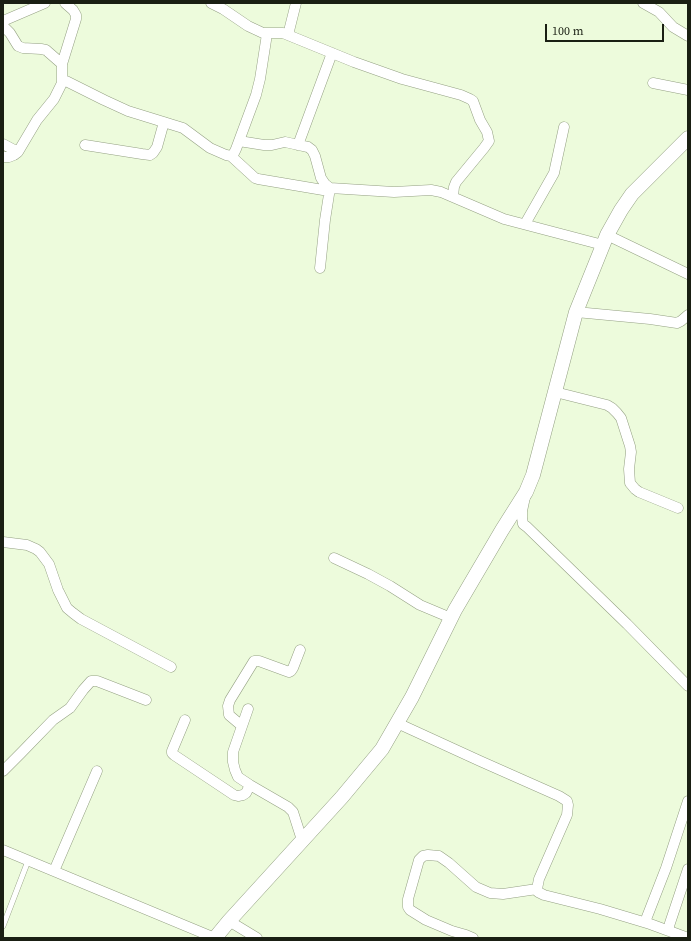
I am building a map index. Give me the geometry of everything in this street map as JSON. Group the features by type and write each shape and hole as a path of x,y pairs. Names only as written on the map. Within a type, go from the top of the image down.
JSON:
{"street":[{"path":"3,21 45,3"},
{"path":"3,157 14,156 18,152 37,120 54,99 62,83 62,64 76,19 76,14 65,3"},
{"path":"211,3 257,31 268,34 279,32 354,62 402,79 461,95 473,101 480,120 487,132 489,141 456,182 453,196"},
{"path":"643,3 659,12 673,27 688,36"},
{"path":"288,35 292,5"},
{"path":"3,26 10,33 18,46 22,48 46,50 62,64"},
{"path":"231,156 236,149 256,95 268,34"},
{"path":"298,145 332,53"},
{"path":"62,83 66,81 70,82 128,111 183,128 210,148 231,156 254,178 330,190 394,192 431,190 441,192 504,218 521,223 605,240 688,274"},
{"path":"653,83 688,90"},
{"path":"85,144 142,154 150,154 153,153 157,147 164,122"},
{"path":"521,223 554,173 564,127"},
{"path":"3,850 215,938 342,797 382,749 412,697 451,618 526,492 533,475 576,312 605,240 621,210 632,194 688,138"},
{"path":"239,141 264,145 285,142 308,147 312,150 321,178 330,190 320,268"},
{"path":"3,144 18,152"},
{"path":"576,312 678,323 688,315"},
{"path":"555,392 603,404 612,408 621,418 630,446 630,483 635,490 678,508"},
{"path":"526,492 522,518 527,528 627,624 688,686"},
{"path":"3,542 27,545 40,552 49,564 58,590 67,608 73,613 171,667"},
{"path":"334,558 390,586 420,605 451,618"},
{"path":"242,726 229,715 228,706 230,700 254,660 259,660 289,672 293,668 300,650"},
{"path":"3,771 53,720 70,708 91,681 97,681 146,700"},
{"path":"248,709 233,752 235,770 238,777 288,807 293,812 302,840"},
{"path":"185,720 172,750 174,755 234,795 243,795 246,793 250,785"},
{"path":"396,723 559,796 567,801 568,809 565,822 539,879 537,889"},
{"path":"54,871 97,771"},
{"path":"648,923 688,801"},
{"path":"473,938 426,920 410,910 408,907 408,899 419,860 423,856 439,856 476,887 490,892 503,894 537,889"},
{"path":"668,932 688,870"},
{"path":"537,889 538,892 544,895 648,923 668,932 688,938"},
{"path":"229,921 257,938"}],"lane":[{"path":"3,926 28,861"}]}
